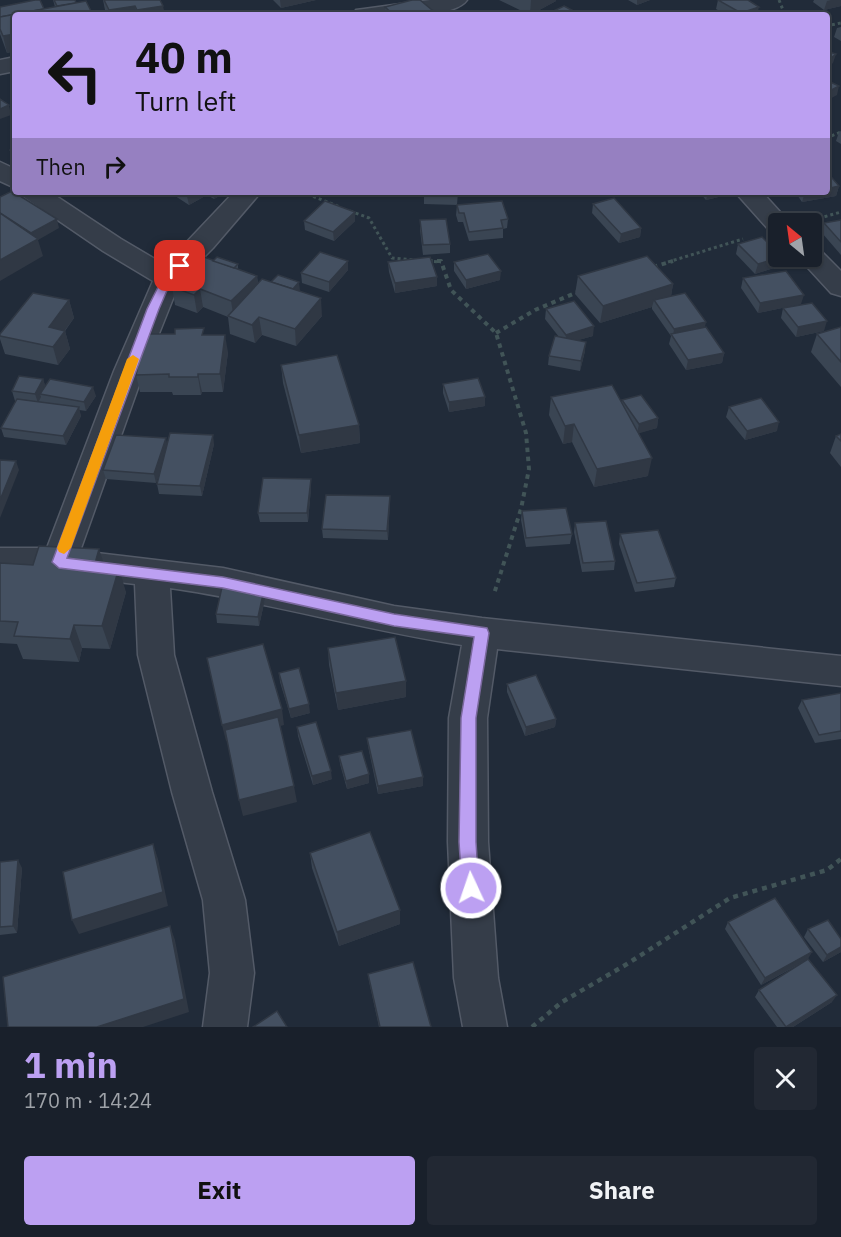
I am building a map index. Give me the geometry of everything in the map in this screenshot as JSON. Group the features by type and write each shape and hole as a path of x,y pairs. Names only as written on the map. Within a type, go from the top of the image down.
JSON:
{"street":[{"path":"384,12 452,2 469,12"},
{"path":"38,195 168,278"},
{"path":"59,562 129,371 168,278 245,195"},
{"path":"751,195 768,213"},
{"path":"821,267 841,287"},
{"path":"0,561 59,562 223,582 394,620 482,633 841,671"},
{"path":"152,572 156,655 192,792 224,900 232,973 225,1027"},
{"path":"482,633 468,718 468,842 476,978 485,1027"}],"path":[{"path":"310,195 369,218 392,258 441,261 451,290 496,333 526,433 529,469 520,509 482,633"},
{"path":"822,217 841,212"},
{"path":"648,268 746,239"},
{"path":"496,333 535,310 582,290"},
{"path":"532,1027 562,1002 627,964 730,898 827,870 841,859"}],"building":[{"path":"40,0 44,9 12,12 12,15 0,17 0,7"},
{"path":"54,0 75,0 76,3 57,6"},
{"path":"104,0 160,0 163,6 137,10 135,6 109,10"},
{"path":"420,0 434,12 391,12 385,7"},
{"path":"718,0 748,0 759,7 739,12"},
{"path":"86,1 92,12 27,12"},
{"path":"564,6 575,12 551,12"},
{"path":"12,15 12,34 3,36 0,29 0,17"},
{"path":"830,82 839,86 830,91"},
{"path":"0,99 9,105 0,109"},
{"path":"830,176 839,186 830,188"},
{"path":"12,191 12,195 18,195 57,219 31,233 0,213 0,197"},
{"path":"614,198 641,228 621,234 593,204"},
{"path":"325,201 355,212 333,232 304,221"},
{"path":"502,201 508,219 501,220 503,228 469,232 464,213 459,213 457,205"},
{"path":"0,213 38,239 0,260"},
{"path":"446,219 450,244 423,245 420,220"},
{"path":"841,220 841,242 824,223"},
{"path":"762,237 768,243 768,261 758,264 738,244"},
{"path":"320,252 348,261 329,282 301,273"},
{"path":"488,254 501,271 466,280 454,262"},
{"path":"647,256 673,284 603,306 578,276"},
{"path":"204,257 257,276 231,301 200,289 194,295 172,287"},
{"path":"217,257 238,264 234,268 213,261"},
{"path":"430,257 437,277 395,283 388,262"},
{"path":"786,271 804,295 760,303 743,278"},
{"path":"278,275 299,282 293,289 271,282"},
{"path":"262,279 321,298 295,329 259,317 252,325 228,316"},
{"path":"33,293 69,300 49,327 65,331 53,347 0,336"},
{"path":"685,293 706,322 674,329 654,300"},
{"path":"574,301 594,326 566,335 546,309"},
{"path":"812,303 827,321 798,327 783,308"},
{"path":"706,327 724,353 688,360 671,334"},
{"path":"841,327 841,362 817,334"},
{"path":"204,328 202,335 225,335 220,374 198,374 198,377 169,377 169,374 136,375 144,334 175,334 175,329"},
{"path":"555,336 586,342 581,361 549,356"},
{"path":"337,355 359,425 299,435 281,365"},
{"path":"19,376 43,379 35,394 12,391"},
{"path":"478,378 485,397 449,402 443,384"},
{"path":"50,379 93,387 84,402 40,394"},
{"path":"612,385 652,458 597,469 574,424 565,426 551,397"},
{"path":"641,395 658,418 639,424 622,400"},
{"path":"761,398 779,422 747,431 729,407"},
{"path":"17,399 79,407 63,436 1,428"},
{"path":"170,433 213,435 200,486 157,484"},
{"path":"116,435 166,438 154,474 103,470"},
{"path":"0,460 16,461 0,500"},
{"path":"263,478 311,479 307,513 258,513"},
{"path":"326,495 390,496 387,531 322,529"},
{"path":"566,508 572,534 526,538 522,511"},
{"path":"606,521 615,561 583,563 575,523"},
{"path":"658,530 676,578 637,583 620,534"},
{"path":"39,546 99,549 94,567 119,568 102,626 74,625 70,639 14,636 18,622 0,621 0,563 33,565"},
{"path":"222,587 264,590 258,617 216,614"},
{"path":"395,637 406,681 336,693 328,648"},
{"path":"263,644 282,709 222,725 207,658"},
{"path":"299,668 309,704 289,709 279,673"},
{"path":"536,675 556,719 526,727 507,684"},
{"path":"841,693 841,731 819,735 802,700"},
{"path":"278,717 294,786 239,800 225,730"},
{"path":"316,722 331,771 312,776 297,727"},
{"path":"411,730 423,777 378,786 367,738"},
{"path":"362,751 369,774 346,781 339,756"},
{"path":"370,832 400,910 337,932 310,853"},
{"path":"153,844 163,892 72,920 63,872"},
{"path":"18,860 13,926 0,927 0,862"},
{"path":"775,898 812,952 765,978 728,922"},
{"path":"828,920 841,939 841,947 827,955 808,929"},
{"path":"170,926 184,999 97,1027 8,1027 3,977"},
{"path":"808,959 837,995 786,1027 759,990"},
{"path":"413,962 431,1027 380,1027 368,974"},
{"path":"277,1011 287,1027 253,1027"}],"slow traffic":[{"path":"64,548 133,359"}],"route":[{"path":"180,266 168,278 153,309 59,562 223,582 394,620 482,633 468,718 468,842 471,888"}]}
